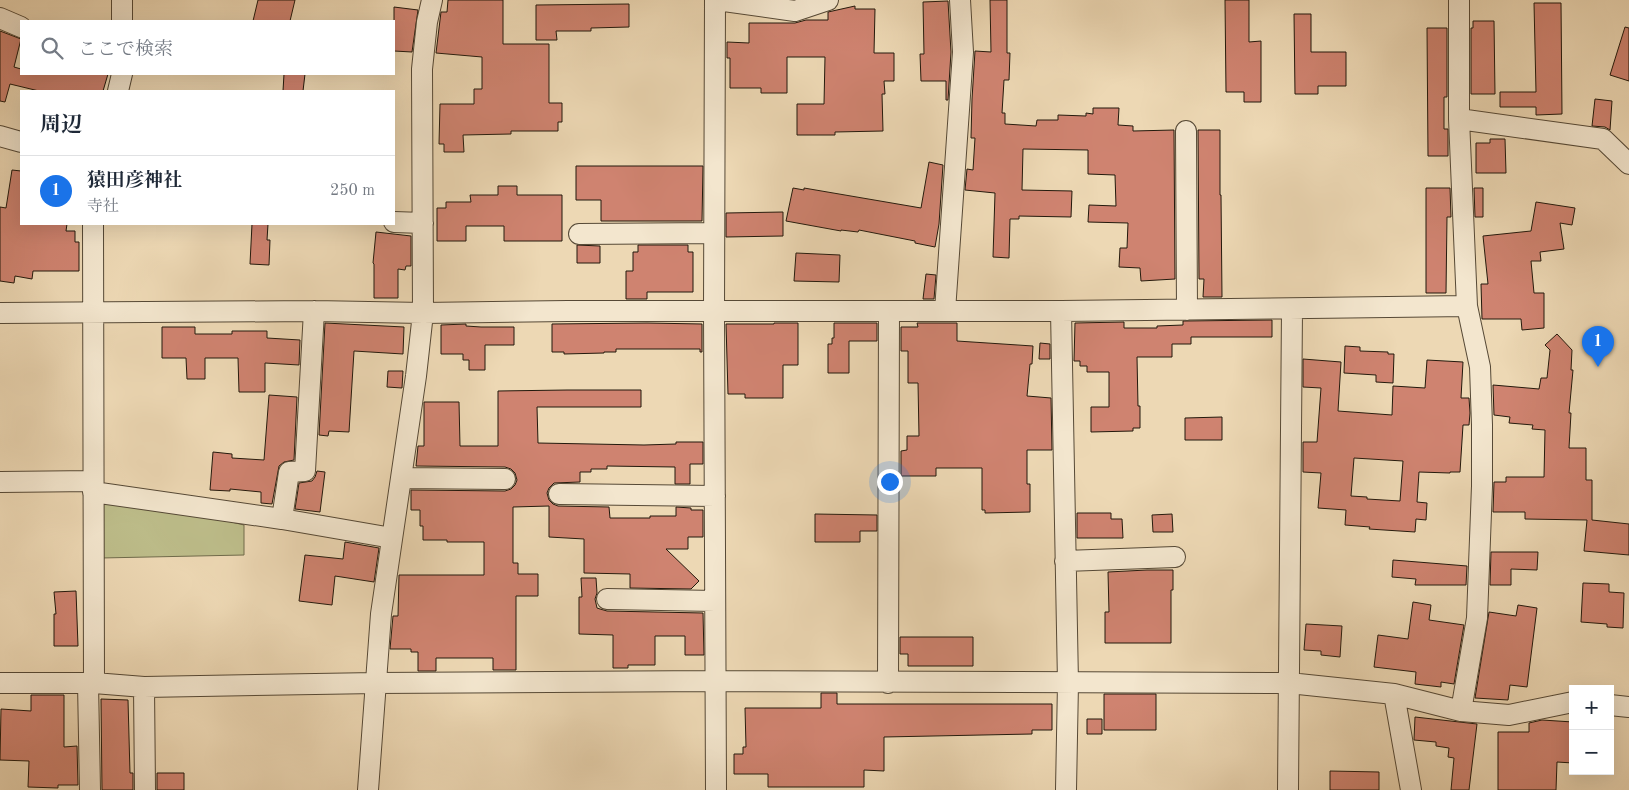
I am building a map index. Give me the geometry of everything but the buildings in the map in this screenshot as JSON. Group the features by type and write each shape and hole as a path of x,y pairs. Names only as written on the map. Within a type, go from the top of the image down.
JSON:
{"street":[{"path":"122,0 122,20"},
{"path":"368,790 381,614 423,313 422,69 427,22 432,0"},
{"path":"716,790 714,233 716,0 795,11 828,0"},
{"path":"945,311 963,52 960,0"},
{"path":"1459,0 1460,119 1467,306 1480,367 1482,425 1477,618 1461,711"},
{"path":"0,18 20,27"},
{"path":"118,90 122,75"},
{"path":"1460,119 1603,139 1629,164"},
{"path":"1186,131 1187,310"},
{"path":"0,136 20,142"},
{"path":"395,222 424,223"},
{"path":"90,790 93,225"},
{"path":"579,234 714,233"},
{"path":"0,313 314,311 423,313 568,310 714,312 1292,310 1467,306"},
{"path":"888,682 889,310"},
{"path":"1288,790 1292,310"},
{"path":"282,519 289,472 305,471 314,311"},
{"path":"1061,311 1068,683 1066,790"},
{"path":"401,478 505,479"},
{"path":"0,482 93,487 392,538"},
{"path":"559,494 715,496"},
{"path":"1065,560 1175,557"},
{"path":"607,599 715,601"},
{"path":"0,683 91,683 144,687 376,683 715,681 1289,684 1394,694 1461,711 1509,715 1569,703"},
{"path":"144,687 145,790"},
{"path":"1394,694 1412,790"},
{"path":"1614,705 1629,707"}],"green space":[{"path":"104,502 219,519 244,525 244,555 101,558 100,508"}],"place":[{"name":"猿田彦神社","path":"1598,367"}]}
